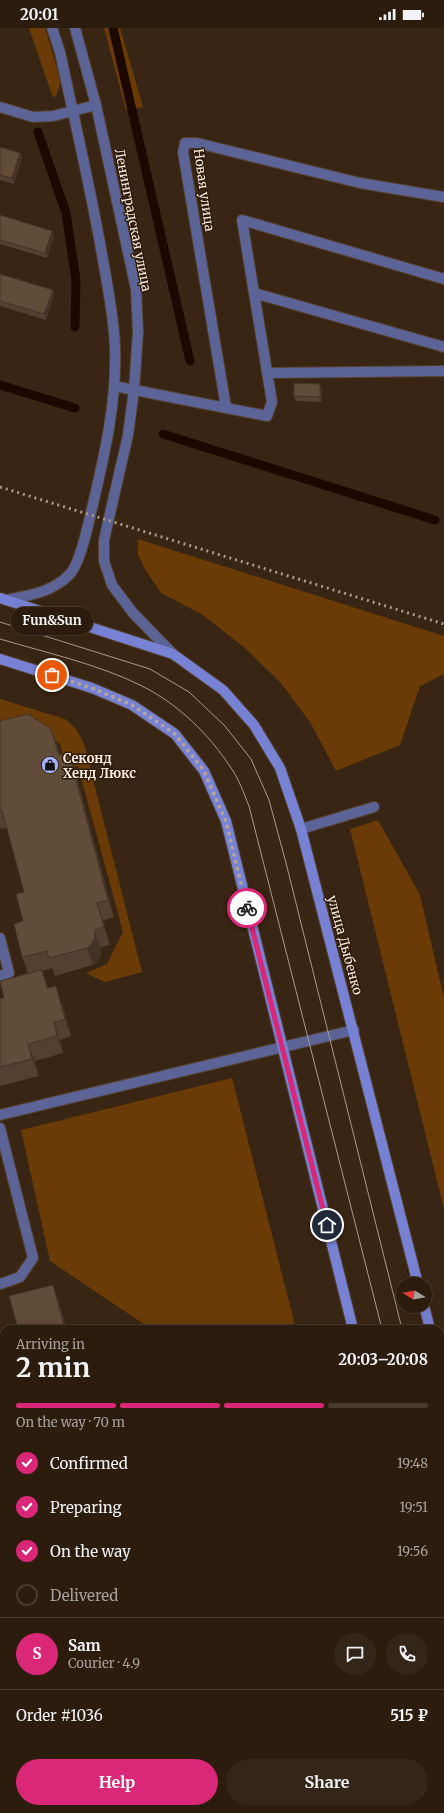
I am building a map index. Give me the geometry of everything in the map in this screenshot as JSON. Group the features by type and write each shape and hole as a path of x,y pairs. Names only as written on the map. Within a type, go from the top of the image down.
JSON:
{"main road":[{"name":"улица Дыбенко","path":"3,599 173,654 222,690 254,724 280,768 301,829 354,1030 416,1277"},
{"path":"0,659 92,688 132,705 175,734 204,771 226,822 352,1325"},
{"path":"426,1313 429,1325"}],"street":[{"path":"3,599 44,592 70,575 82,549 102,461 114,386 115,348 113,322 96,219 60,52 52,28"},
{"name":"Ленинградская улица","path":"75,28 96,105 136,289 138,332 134,390 128,435 104,540 104,561 112,585 132,613 173,654"},
{"path":"0,100 3,109 33,117 53,116 96,105"},
{"name":"Новая улица","path":"226,407 183,152 185,143 197,143 360,183 444,197"},
{"path":"114,386 267,416 272,402 242,220 444,278"},
{"path":"254,293 444,347"},
{"path":"267,373 444,371"},
{"path":"301,829 374,807"},
{"path":"0,938 9,973 0,976"},
{"path":"0,1115 354,1030"},
{"path":"0,1128 33,1258 20,1277 0,1284"}],"shaded area":[{"path":"29,28 45,28 61,81 57,94 53,98"},
{"path":"104,28 120,28 143,107 126,110"},
{"path":"138,539 444,636 444,674 420,686 400,745 336,771 310,722 280,682 246,649 203,615 161,593 145,569 138,555"},
{"path":"0,699 65,719 76,729 84,744 142,972 105,982 86,973 107,964 123,932 78,766 66,769 60,744 33,726 0,735"},
{"path":"378,820 420,895 444,998 444,1209 350,829"},
{"path":"232,1078 295,1325 145,1325 50,1261 21,1130"}],"building":[{"path":"0,147 20,153 12,178 0,175"},
{"path":"0,215 52,231 45,253 0,240"},
{"path":"0,274 53,290 44,314 0,301"},
{"path":"294,383 320,384 320,397 294,396"},
{"path":"28,714 51,729 59,755 69,753 108,900 97,903 104,927 94,930 95,937 92,944 87,948 49,958 47,951 22,957 14,924 23,921 16,894 24,892 2,810 0,811 0,721"},
{"path":"42,970 47,988 56,986 65,1019 54,1022 57,1036 28,1044 32,1059 0,1067 0,999 4,998 0,981"},
{"path":"53,1285 64,1325 17,1325 9,1296"}],"waterway":[{"path":"113,28 190,361"},
{"path":"38,132 66,213 76,280 75,327"},
{"path":"0,385 75,408"},
{"path":"163,434 435,520"}],"tram line":[{"path":"0,622 150,669 189,692 224,725 251,759 269,800 286,863 401,1325"},
{"path":"0,639 108,671 155,693 192,721 213,743 234,772 249,806 381,1325"}],"railway":[{"path":"0,487 444,624"}],"way so far":[{"path":"52,675 92,688 132,705 175,734 204,771 226,822 247,908"}],"place":[{"name":"Fun&Sun","path":"52,675"},
{"name":"Секонд Хенд Люкс","path":"50,765"}],"route":[{"path":"247,908 327,1225"}]}
